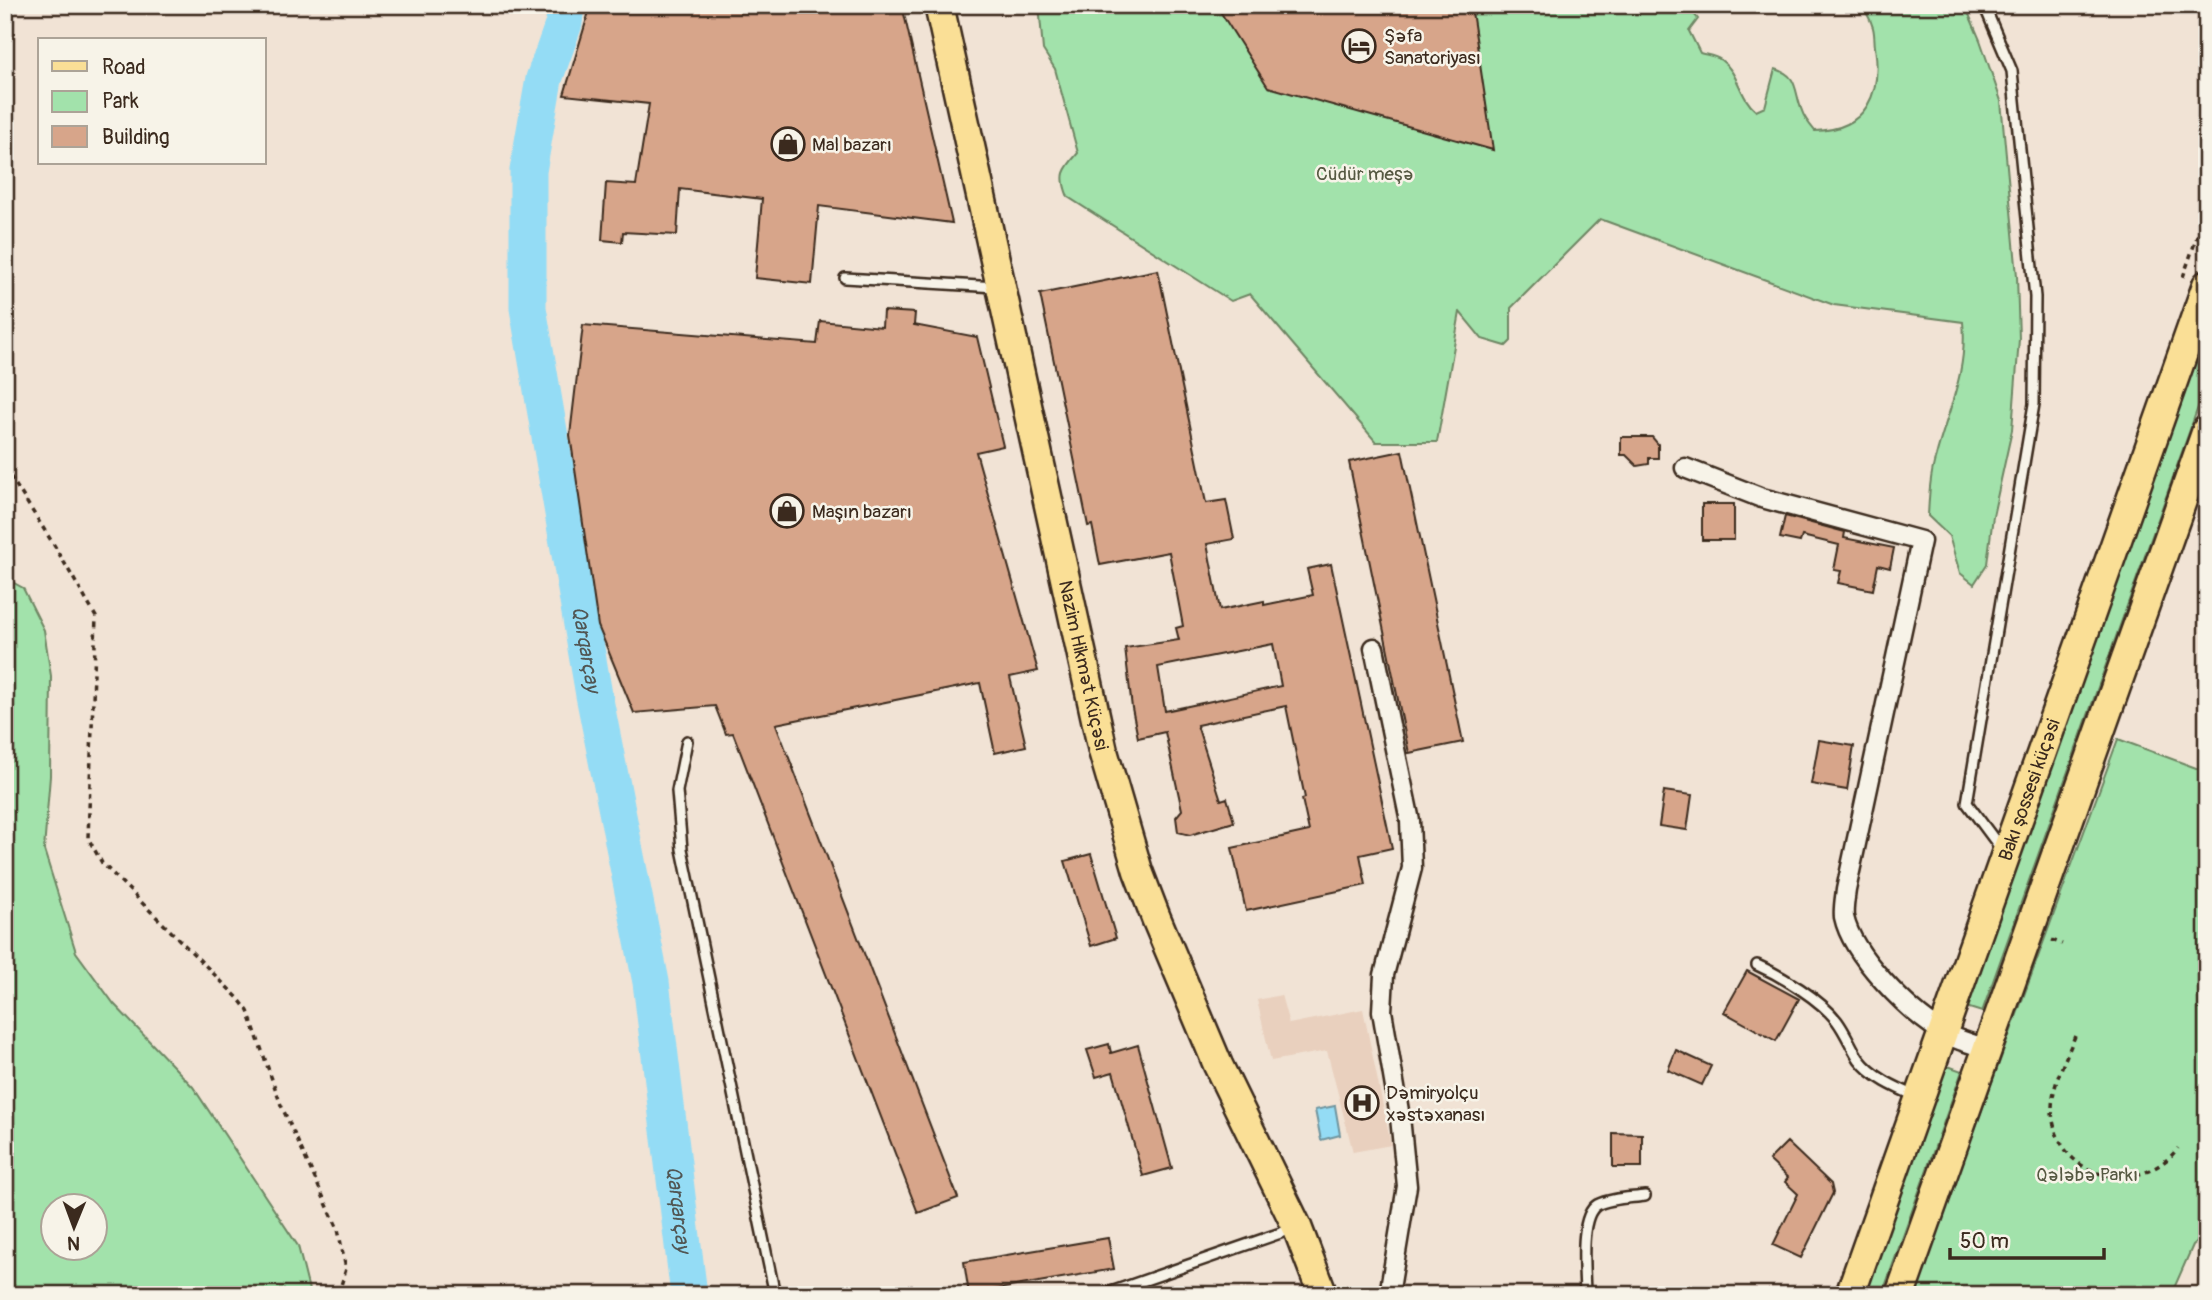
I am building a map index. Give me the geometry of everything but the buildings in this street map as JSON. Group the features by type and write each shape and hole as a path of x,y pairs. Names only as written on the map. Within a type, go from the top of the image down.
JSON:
{"main road":[{"name":"Nazim Hikmət Küçəsi","path":"939,5 1103,751 1138,872 1218,1065 1297,1227 1323,1295"},
{"name":"Bakı şossesi küçəsi","path":"1850,1295 2207,285"},
{"path":"1899,1295 2207,430"}],"street":[{"path":"1685,468 1762,498 1921,541 1846,890 1844,916 1852,937 1874,970 1895,993 1943,1033 1986,1049"},
{"path":"1374,649 1410,821 1412,868 1384,975 1382,1012 1400,1117 1407,1186 1389,1295"}],"lane":[{"path":"1984,5 2012,71 2035,297 2034,404 1967,803 2006,854"},
{"path":"845,278 1001,287"},
{"path":"687,741 677,791 682,849 775,1295"},
{"path":"1757,965 1774,972 1823,1007 1837,1021 1861,1061 1883,1080 1920,1098"},
{"path":"1585,1295 1585,1231 1590,1211 1598,1204 1645,1196"},
{"path":"1102,1295 1297,1227"}],"path":[{"path":"5,468 96,617 88,838 102,863 248,1011 281,1105 338,1229 346,1269 338,1295"},
{"path":"2180,507 2202,540 2201,564 2207,584"},
{"path":"2052,940 2062,944"},
{"path":"2075,1036 2054,1088 2053,1105 2058,1136 2076,1161 2087,1169 2104,1174 2140,1176 2166,1163 2178,1148"}],"shaded area":[{"name":"Dəmiryolçu xəstəxanası","path":"1281,995 1289,1024 1363,1009 1391,1145 1353,1152 1327,1051 1271,1061 1257,1000"}],"green space":[{"name":"Cüdür meşə","path":"1039,5 1687,5 1698,19 1689,31 1700,53 1717,57 1727,65 1756,111 1765,107 1775,69 1792,80 1803,114 1815,131 1847,124 1859,116 1873,94 1877,64 1874,33 1862,5 1965,5 2001,101 2017,276 2019,339 2012,430 1993,516 1987,564 1974,584 1960,573 1949,536 1928,516 1934,463 1960,374 1963,322 1834,305 1600,219 1511,308 1511,341 1506,346 1482,339 1460,312 1437,442 1376,442 1250,294 1231,301 1068,197 1064,173 1078,153 1055,69 1043,50"},
{"path":"2207,324 2207,382 1982,1012 1963,1006"},
{"path":"5,578 23,588 44,630 51,676 50,776 44,850 76,952 114,1004 193,1087 298,1246 309,1295 5,1295"},
{"name":"Qələbə Parkı","path":"2118,739 2207,772 2207,1234 2193,1245 2171,1295 1914,1295"},
{"path":"1945,1065 1962,1071 1882,1295 1863,1295"}],"water":[{"path":"1335,1106 1340,1135 1321,1140 1315,1110"}],"waterway":[{"name":"Qarqarçay","path":"566,5 564,23 544,79 528,171 528,308 594,695 651,982 689,1295"}],"place":[{"name":"Şəfa Sanatoriyası","path":"1359,46"},
{"name":"Mal bazarı","path":"788,144"},
{"name":"Maşın bazarı","path":"787,511"},
{"name":"Dəmiryolçu xəstəxanası","path":"1362,1103"}]}
